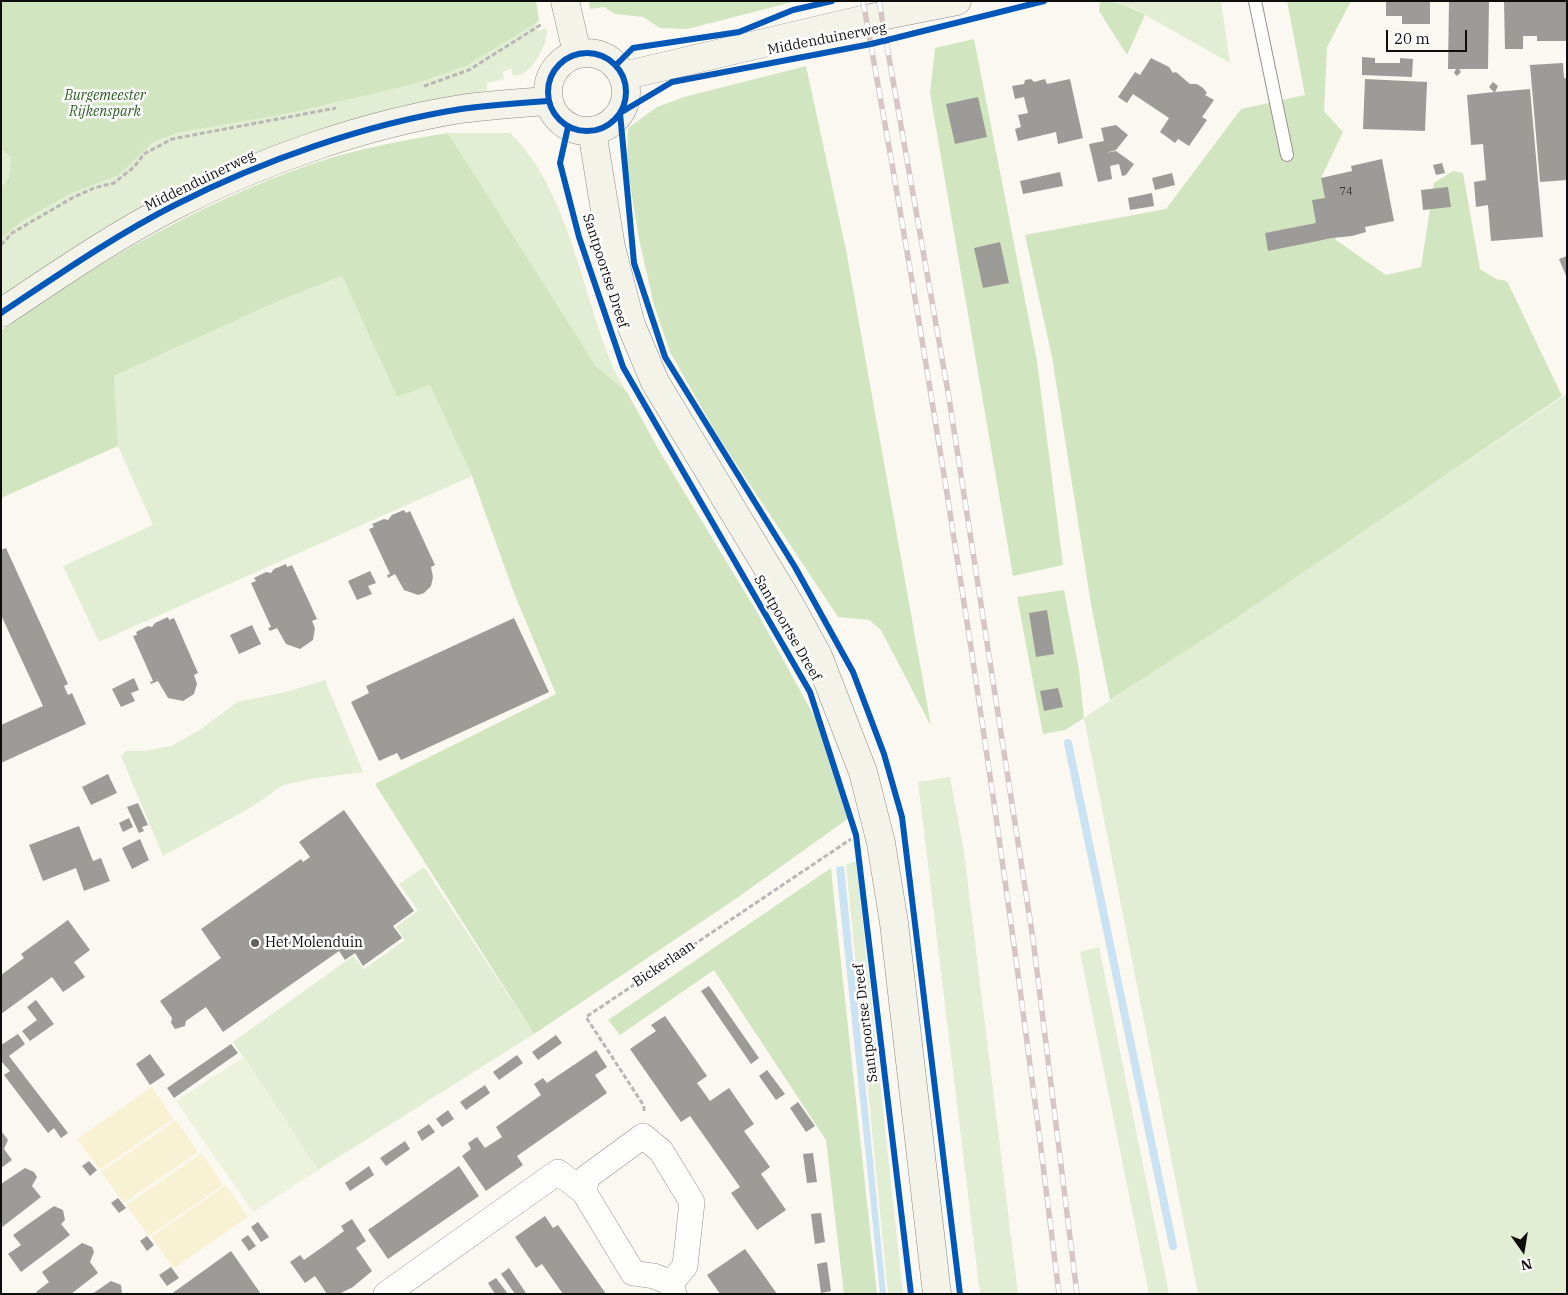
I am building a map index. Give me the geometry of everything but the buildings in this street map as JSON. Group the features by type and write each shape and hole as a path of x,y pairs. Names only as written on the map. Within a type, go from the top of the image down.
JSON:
{"street":[{"path":"565,1 577,53"},
{"name":"Middenduinerweg","path":"623,76 866,19 958,1"},
{"path":"591,52 604,56 616,65 623,76 626,88 625,101 620,113 606,126 592,131 582,131 568,126 552,111 548,101 548,85 553,71 563,60 577,53 591,52"},
{"name":"Middenduinerweg","path":"1,313 86,257 174,205 266,163 419,118 461,110 548,101"},
{"name":"Santpoortse Dreef","path":"592,131 611,247 631,325 655,382 810,641 838,704 862,772 881,843 894,923 937,1294"},
{"path":"386,1294 558,1172 584,1192 633,1273 654,1276 673,1288 684,1266 692,1202 661,1151 643,1136 588,1177 584,1192"}],"lane":[{"path":"1254,1 1287,155"}],"path":[{"path":"419,87 469,70 543,24"},
{"path":"1,245 12,233 72,198 94,188 114,183 129,172 144,154 172,139 344,106"},
{"path":"856,835 857,845"}],"green space":[{"name":"Burgemeester Rijkenspark","path":"1,1 533,1 538,31 546,28 547,33 539,56 532,66 523,73 513,76 511,68 503,72 504,79 487,83 487,90 311,137 1,299"},
{"name":"Burgemeester Rijkenspark","path":"1,1 536,1 539,21 466,66 414,84 290,113 176,133 152,143 119,175 69,194 24,220 1,238 1,187 9,178 11,157 1,149"},
{"path":"589,1 797,1 687,29 660,28 643,17 615,14 604,7 590,9"},
{"path":"1100,1 1123,5 1145,15 1127,55 1099,11"},
{"path":"1112,1 1221,1 1230,63 1131,7"},
{"path":"1287,1 1351,1 1327,47 1324,111 1343,132 1321,178 1336,240 1386,275 1421,267 1434,183 1453,171 1463,173 1480,269 1496,279 1507,281 1562,396 1233,620 1110,700 1091,604 1052,357 1025,235 1166,209 1241,109 1305,95"},
{"path":"974,39 1037,361 1063,565 1013,576 930,93 935,48"},
{"path":"806,66 846,250 931,726 881,630 869,620 838,617 719,438 670,352 654,305 639,239 627,166 628,128 657,107 684,97"},
{"path":"448,133 510,133 530,155 546,182 559,210 611,362 627,392 596,366"},
{"path":"448,133 596,366 627,392 660,452 757,612 818,723 846,802 849,818 734,900 534,1034 375,784 556,694 514,593 472,476 430,385 397,397 342,276 281,300 114,376 118,446 1,498 1,330 120,253 205,208 248,188 337,156 392,143"},
{"path":"342,276 397,397 430,384 472,476 99,642 63,566 153,525 118,446 114,376 281,300"},
{"path":"1567,394 1567,1294 1198,1294 1084,718"},
{"path":"1064,590 1079,670 1084,718 1065,730 1043,734 1017,597"},
{"path":"325,680 363,772 310,779 283,785 250,808 163,856 121,756 126,751 144,751 171,746 200,730 237,702 286,692"},
{"path":"950,777 964,852 1018,1294 980,1294 918,782"},
{"path":"856,861 903,1294 888,1294 846,864"},
{"path":"424,867 534,1034 318,1170 233,1042 353,956 364,969 405,940 396,927 418,910 399,884"},
{"path":"831,868 877,1294 844,1294 826,1140 714,970 620,1035 608,1020"},
{"path":"1099,947 1169,1294 1149,1294 1080,952"},
{"path":"244,1057 318,1170 253,1212 176,1101"}],"sand":[{"path":"152,1087 173,1119 100,1170 77,1139"},
{"path":"176,1120 198,1152 124,1203 101,1172"},
{"path":"202,1153 223,1185 149,1236 126,1205"},
{"path":"226,1185 248,1217 174,1268 151,1237"}],"water":[{"path":"844,866 886,1294 880,1294 836,867"}],"waterway":[{"path":"1068,743 1173,1246"}],"railway":[{"path":"863,1 946,484 971,646 995,808 1059,1294"},
{"path":"879,1 949,398 1033,939 1077,1294"}],"cycle path":[{"path":"616,65 633,48 739,32 793,10 832,1"},
{"path":"960,1294 902,817 884,754 853,672 795,567 665,357 634,263 620,113 672,82 871,44 1044,1"},
{"path":"587,53 602,56 615,64 623,77 626,92 623,107 615,120 602,128 587,131 572,128 559,120 551,107 548,92 551,77 559,64 572,56 587,53"},
{"path":"1,313 86,256 152,217 208,189 278,159 351,134 425,116 461,109 548,101"},
{"path":"568,127 560,163 579,237 623,367 810,692 856,835 911,1294"}],"place":[{"name":"Het Molenduin","path":"255,943"}]}
